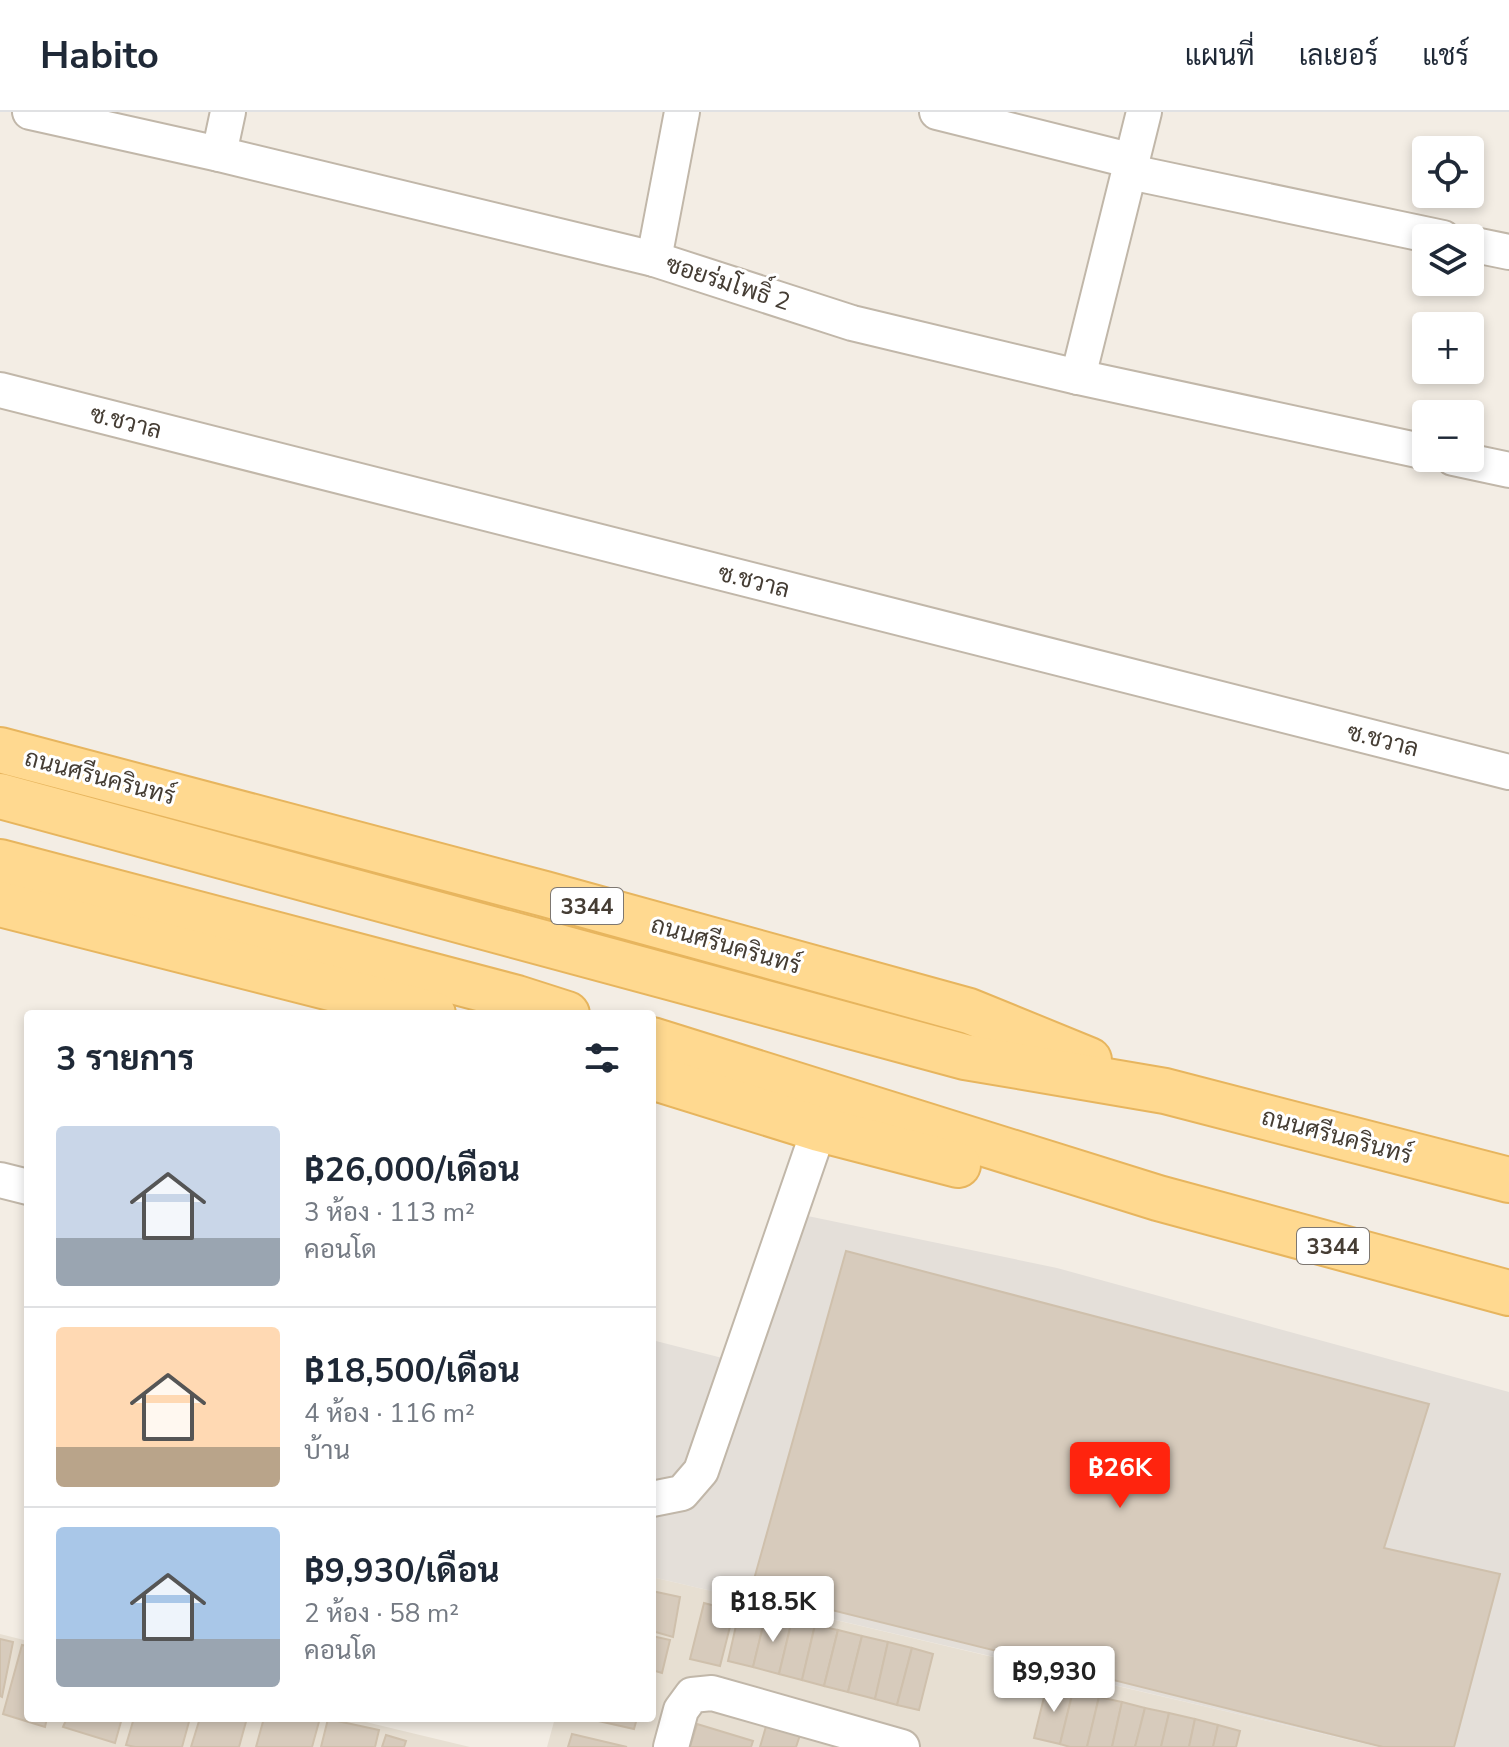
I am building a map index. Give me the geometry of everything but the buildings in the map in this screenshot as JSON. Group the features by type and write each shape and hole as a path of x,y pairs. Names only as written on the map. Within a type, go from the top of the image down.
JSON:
{"main road":[{"name":"ถนนศรีนครินทร์","path":"0,750 545,894 969,1011 1165,1091"},
{"name":"ถนนศรีนครินทร์","path":"0,796 965,1057 1165,1091 1509,1180"},
{"path":"0,862 554,1010"},
{"path":"0,904 401,1010"},
{"name":"3344","path":"656,1041 1158,1198 1509,1293"},
{"name":"3344","path":"656,1078 819,1129 968,1168 1158,1198"}],"street":[{"name":"ซอยร่มโพธิ์ 2","path":"30,112 219,154 654,259 852,323 1078,377 1412,449"},
{"path":"219,154 228,112"},
{"path":"654,259 682,112"},
{"path":"937,112 1132,166 1412,231"},
{"path":"1078,377 1144,112"},
{"path":"1484,247 1509,252"},
{"name":"ซ.ชวาล","path":"0,390 1508,765"},
{"path":"1484,465 1509,470"},
{"path":"656,1498 682,1493 701,1471 819,1129"},
{"path":"0,1180 24,1186"},
{"path":"671,1747 681,1710 692,1695 712,1693 902,1747"}],"shaded area":[{"path":"774,1209 1057,1268 1509,1392 1509,1747 1379,1747 656,1578 656,1341 738,1362"},
{"path":"656,1578 1379,1747 547,1747 554,1722 656,1722"},
{"path":"0,1634 24,1640 24,1722 366,1722 470,1747 0,1747"}]}
